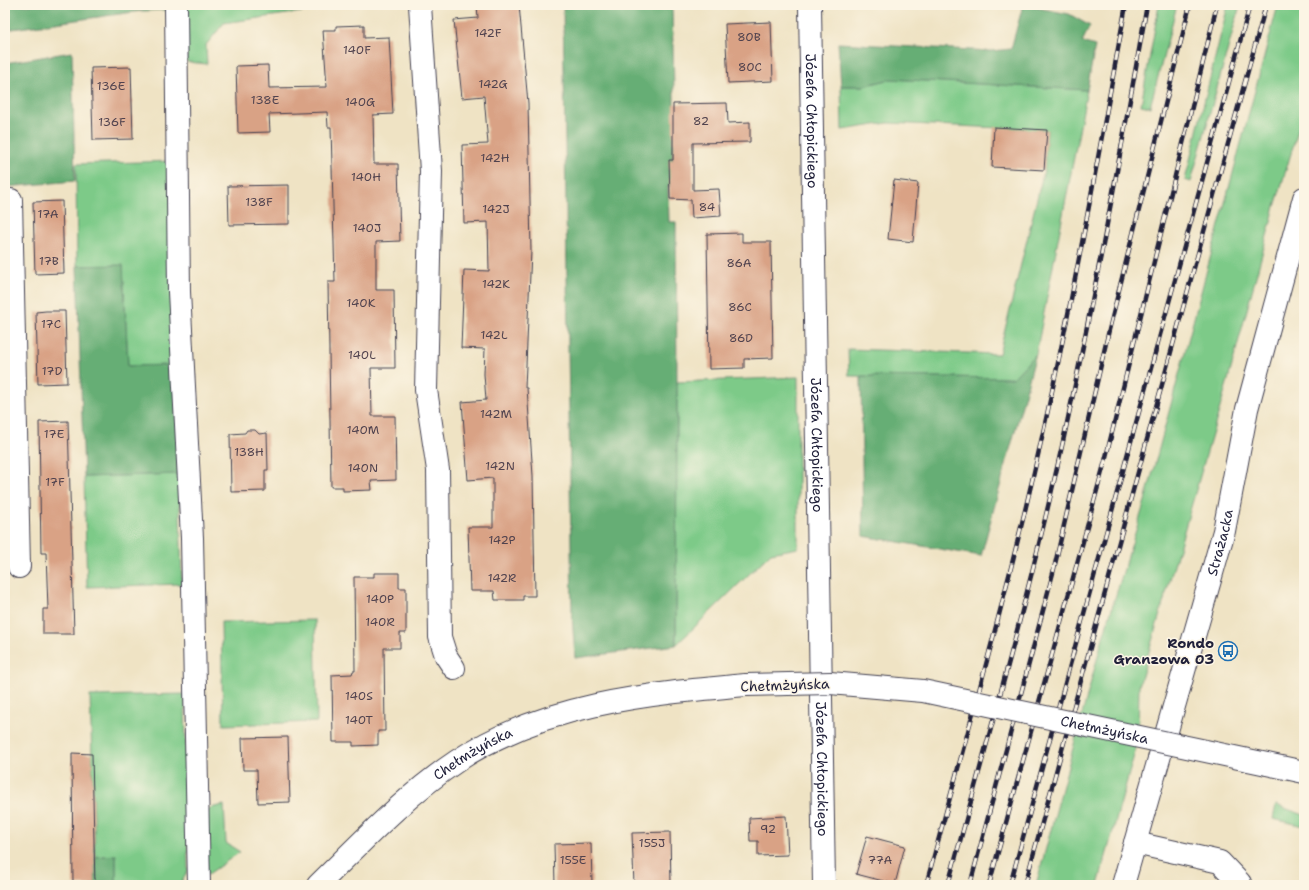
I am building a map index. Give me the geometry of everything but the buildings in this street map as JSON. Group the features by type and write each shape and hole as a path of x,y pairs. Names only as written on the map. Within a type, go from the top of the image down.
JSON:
{"street":[{"path":"176,5 179,292 192,538 199,885"},
{"path":"420,5 430,172 430,262 426,390 438,470 440,637 446,656 454,668"},
{"name":"Józefa Chłopickiego","path":"810,5 824,885"},
{"name":"Strażacka","path":"1123,885 1224,531 1247,409 1304,198"},
{"path":"11,200 10,422 19,567"},
{"name":"Chełmżyńska","path":"318,885 393,813 429,782 472,752 505,734 559,714 604,703 746,685 836,683 923,691 1304,772"},
{"path":"1136,843 1220,862 1240,883"}],"green space":[{"path":"5,5 140,5 141,11 5,30"},
{"path":"140,5 169,5 169,10 141,11"},
{"path":"186,5 307,5 308,11 224,23 206,45 207,64 187,62"},
{"path":"563,5 672,5 674,73 672,163 670,186 668,186 669,222 676,222 676,645 575,658 572,615"},
{"path":"1023,5 1069,14 1090,26 1082,42 1095,46 1087,90 891,79 863,86 841,86 838,43 991,51 1011,49"},
{"path":"1159,5 1177,5 1150,107 1141,105"},
{"path":"1228,5 1240,5 1191,182 1185,180"},
{"path":"1278,5 1304,5 1304,110 1274,210 1228,380 1139,686 1138,741 1098,885 1036,885 1103,637 1145,501"},
{"path":"72,52 75,181 5,187 5,63"},
{"path":"891,79 1087,90 1036,354 1014,378 849,376 848,349 999,354 1044,170 1047,130 888,123 842,130 841,86 863,86"},
{"path":"172,161 177,365 128,366 123,266 77,266 76,164"},
{"path":"123,265 128,366 177,365 179,474 84,477 77,266"},
{"path":"1036,354 981,556 863,536 861,376 1013,378"},
{"path":"798,377 798,548 771,553 676,645 677,382"},
{"path":"5,434 8,567 5,568"},
{"path":"179,474 182,584 87,587 84,477"},
{"path":"315,620 317,722 223,725 221,622"},
{"path":"185,694 188,871 180,885 116,885 116,855 95,857 90,696"},
{"path":"224,805 226,843 240,852 207,875 205,814 210,808"},
{"path":"1276,805 1304,815 1304,826 1273,819"},
{"path":"116,855 116,885 95,885 95,857"}],"railway":[{"path":"926,885 1000,611 1040,446 1075,281 1126,5"},
{"path":"948,885 1022,611 1062,446 1107,226 1147,5"},
{"path":"970,885 1053,573 1109,330 1190,5"},
{"path":"989,885 1105,461 1217,5"},
{"path":"1010,885 1250,5"},
{"path":"1025,885 1266,5"}],"place":[{"name":"Rondo Granzowa 03","path":"1228,651"}]}
